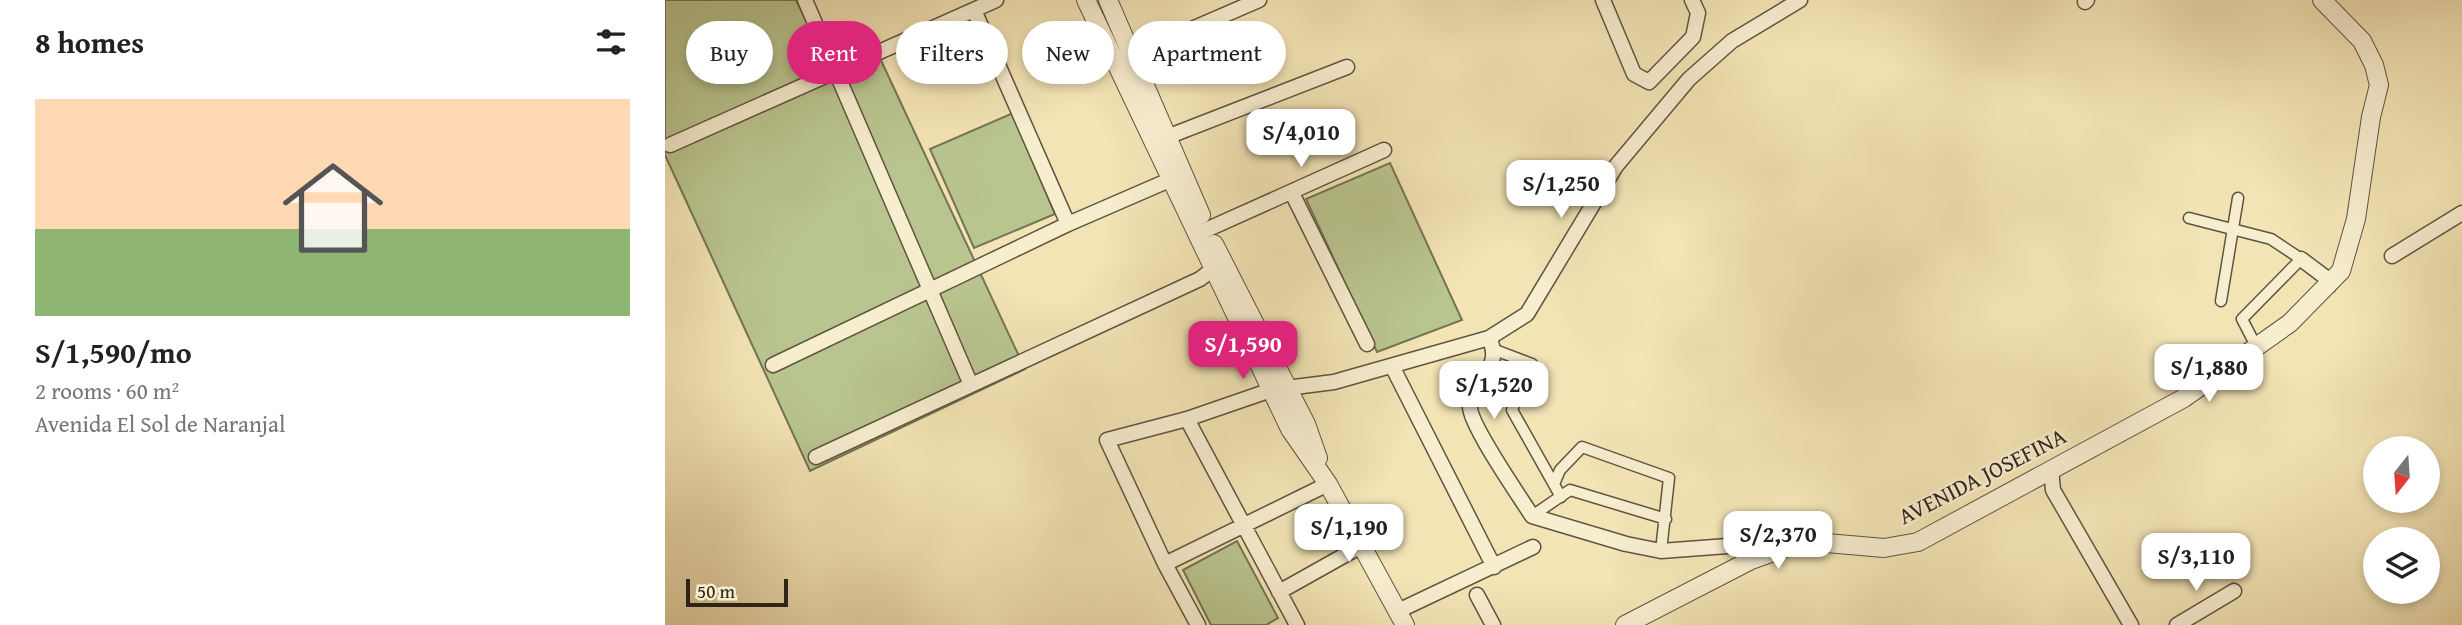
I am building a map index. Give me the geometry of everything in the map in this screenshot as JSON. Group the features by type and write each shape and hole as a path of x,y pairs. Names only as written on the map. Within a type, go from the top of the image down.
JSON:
{"street":[{"path":"804,0 813,21"},
{"path":"882,50 996,0"},
{"path":"1086,0 1176,176 1278,389 1290,429 1328,484 1401,618 1533,547"},
{"path":"1108,0 1128,42"},
{"path":"1210,21 1259,0"},
{"path":"1603,0 1634,74 1649,82 1693,37 1698,13 1692,0"},
{"path":"1198,625 1165,564 1107,440 1187,419 1278,389 1334,382 1492,344 1527,314 1616,166 1689,79 1731,41 1800,0"},
{"name":"AVENIDA JOSEFINA","path":"1625,625 1751,560 1793,545 1815,542 1884,548 1918,542 2184,398 2290,323 2329,286 2341,271 2350,249 2379,85 2374,65 2362,41 2322,0"},
{"path":"974,10 1068,224"},
{"path":"1167,137 1347,67"},
{"path":"670,145 806,84"},
{"path":"841,84 971,385"},
{"path":"1146,84 1167,137 1176,176"},
{"path":"1202,231 1384,150"},
{"path":"773,365 1068,224 1176,176"},
{"path":"1292,192 1367,344"},
{"path":"2221,301 2238,198"},
{"path":"2392,256 2462,213"},
{"path":"2189,218 2271,239 2325,277 2329,286"},
{"path":"2257,348 2242,319 2301,259"},
{"path":"816,457 1200,278 1218,265"},
{"path":"1492,344 1532,364 1512,410 1560,496"},
{"path":"1492,344 1494,359 1472,397 1472,417 1532,516 1661,551 1686,551 1735,543 1745,549 1751,560"},
{"path":"1392,366 1494,567"},
{"path":"1187,419 1297,625"},
{"path":"1554,484 1560,470 1582,447 1669,478 1661,551"},
{"path":"2051,469 2053,490 2131,625"},
{"path":"1165,564 1241,524 1328,484"},
{"path":"1532,516 1570,490 1666,519"},
{"path":"1279,592 1361,546"},
{"path":"2177,625 2234,591"},
{"path":"1477,595 1493,625"}],"green space":[{"path":"665,0 796,0 806,21 787,21 787,84 882,84 882,62 1025,369 810,471 665,155"},
{"path":"1013,113 1055,214 974,248 930,149"},
{"path":"1390,163 1462,320 1377,352 1306,199"},
{"path":"1237,541 1278,618 1266,625 1211,625 1183,570"}]}
